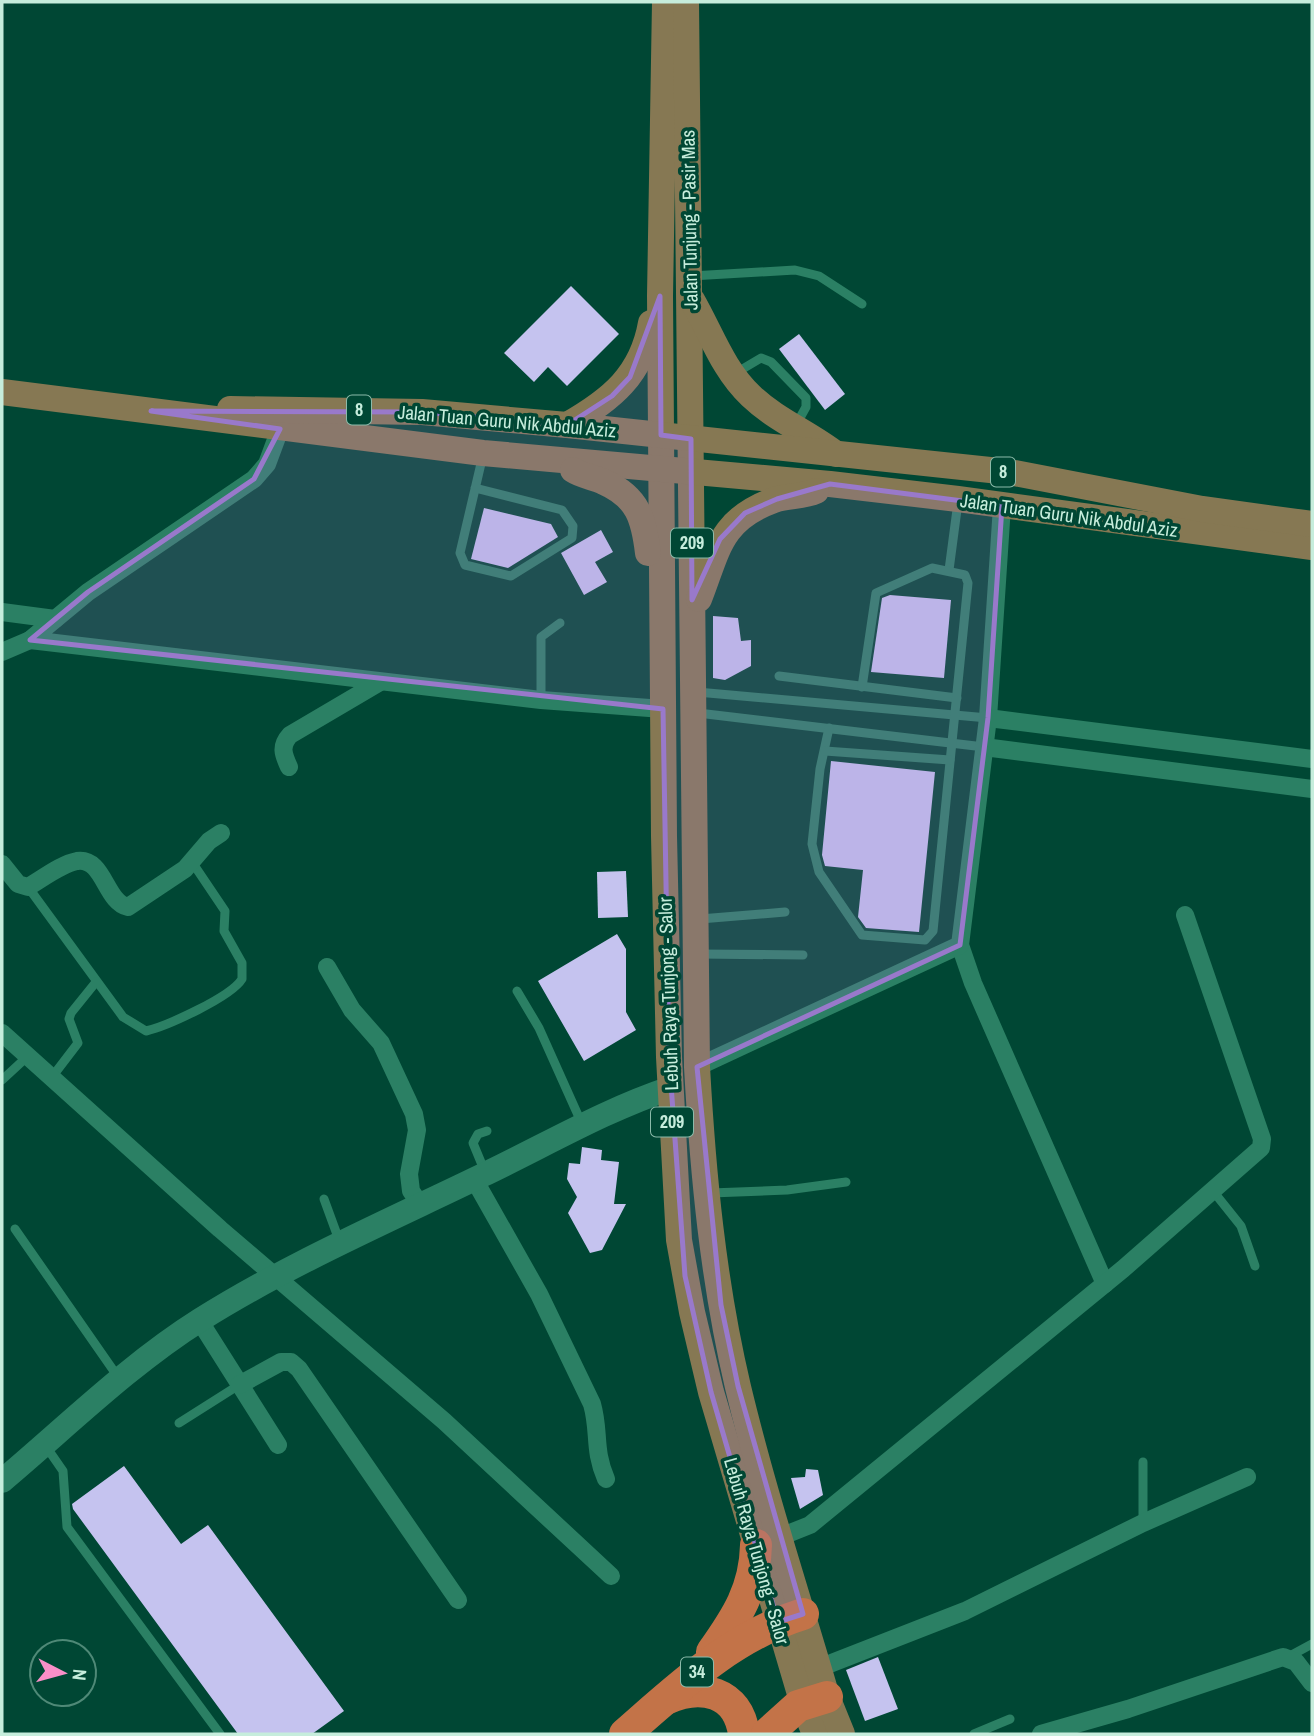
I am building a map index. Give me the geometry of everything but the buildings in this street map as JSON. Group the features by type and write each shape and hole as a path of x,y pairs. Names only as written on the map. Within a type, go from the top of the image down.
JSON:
{"highway":[{"path":"669,1695 700,1667 736,1620 768,1541"},
{"name":"34","path":"625,1734 669,1695 738,1643 791,1618"},
{"path":"669,1695 687,1690 715,1693 736,1710 744,1734"},
{"path":"767,1734 816,1690"}],"main road":[{"name":"Jalan Tunjung - Pasir Mas","path":"661,435 660,296 665,2"},
{"name":"Jalan Tunjung - Pasir Mas","path":"686,2 691,439"},
{"path":"689,286 733,375 770,412 836,454"},
{"path":"567,425 612,396 630,377 648,341 660,296"},
{"name":"8","path":"2,393 151,411"},
{"name":"Jalan Tuan Guru Nik Abdul Aziz","path":"151,411 284,407 422,412 567,425 1009,472 1202,509 1312,524"},
{"name":"Jalan Tuan Guru Nik Abdul Aziz","path":"151,411 483,453 830,484 1312,547"},
{"name":"Lebuh Raya Tunjong - Salor","path":"661,435 661,609 671,1088 679,1240 711,1392 768,1541 816,1690"},
{"name":"Lebuh Raya Tunjong - Salor","path":"691,439 697,1067 706,1192 721,1305 768,1541"},
{"path":"560,459 577,473 603,481 623,493 642,515 661,609"},
{"path":"692,615 720,539 745,513 777,499 808,495 830,484"},
{"path":"2,1481 168,1342 200,1320 276,1277 420,1204 628,1102 671,1088"},
{"name":"Lebuh Raya Tunjong - Salor","path":"791,1618 816,1690"},
{"name":"209","path":"815,1734 816,1690"},
{"name":"209","path":"816,1690 842,1734"}],"street":[{"path":"2,652 43,630 88,592 254,479 267,464 281,429"},
{"path":"1002,506 988,718 960,945 973,983 1105,1284"},
{"path":"2,612 43,630 380,682 541,700 663,709"},
{"path":"2,637 43,630"},
{"path":"289,767 282,753 284,742 290,734 380,682"},
{"path":"988,718 1312,760"},
{"path":"984,747 1312,789"},
{"path":"2,864 18,884 28,887 75,861 86,861 96,868 118,902 128,907 192,862 209,841 221,833"},
{"path":"768,1541 810,1525 1105,1284 1259,1151 1263,1143 1185,915"},
{"path":"697,1067 960,945"},
{"path":"327,967 352,1010 381,1043 414,1114 416,1139 410,1174 411,1191 420,1204"},
{"path":"2,1033 276,1277 444,1421 611,1576"},
{"path":"480,1176 592,1404 596,1419 596,1450 606,1479"},
{"path":"200,1320 278,1445"},
{"path":"239,1385 281,1362 291,1362 299,1369 458,1600"},
{"path":"816,1690 965,1611 1143,1523 1247,1477"},
{"path":"1041,1734 1288,1657 1297,1662 1312,1683"}],"lane":[{"path":"689,286 795,270 819,276 862,304"},
{"path":"733,375 761,358 771,362 806,398 806,407 796,427"},
{"path":"475,488 562,510 573,526 572,538 511,576 465,565 460,553 483,453"},
{"path":"949,570 958,499"},
{"path":"829,728 812,844 819,872 862,934 920,941 929,938 933,931 957,698 968,583 965,575 949,570 929,569 876,593 862,687"},
{"path":"541,700 541,637 560,623"},
{"path":"779,676 957,698"},
{"path":"693,702 988,718"},
{"path":"693,702 829,728 984,747"},
{"path":"825,751 950,760"},
{"path":"28,887 123,1017 146,1031 215,999 240,983 244,972 225,931 225,911 192,862"},
{"path":"695,919 785,912"},
{"path":"696,954 803,956"},
{"path":"52,1077 78,1043 69,1019 71,1013 96,982"},
{"path":"517,991 538,1028 582,1125"},
{"path":"2,1080 28,1056"},
{"path":"480,1176 473,1143 478,1134 487,1131"},
{"path":"706,1192 787,1190 846,1182"},
{"path":"1213,1191 1241,1226 1255,1266"},
{"path":"324,1199 341,1244"},
{"path":"15,1230 121,1381"},
{"path":"179,1423 239,1385"},
{"path":"45,1445 62,1471 67,1527 220,1734"},
{"path":"1143,1462 1143,1523"},
{"path":"1288,1657 1312,1644"},
{"path":"974,1734 1010,1719"}],"highlighted area":[{"path":"660,296 661,435 691,439 692,600 720,539 745,513 777,499 830,484 1002,506 988,718 960,945 697,1067 721,1305 738,1386 803,1614 778,1622 711,1392 685,1276 669,1057 663,709 30,640 88,592 254,479 280,429 151,411 422,412 567,425 612,396 630,377"}]}
